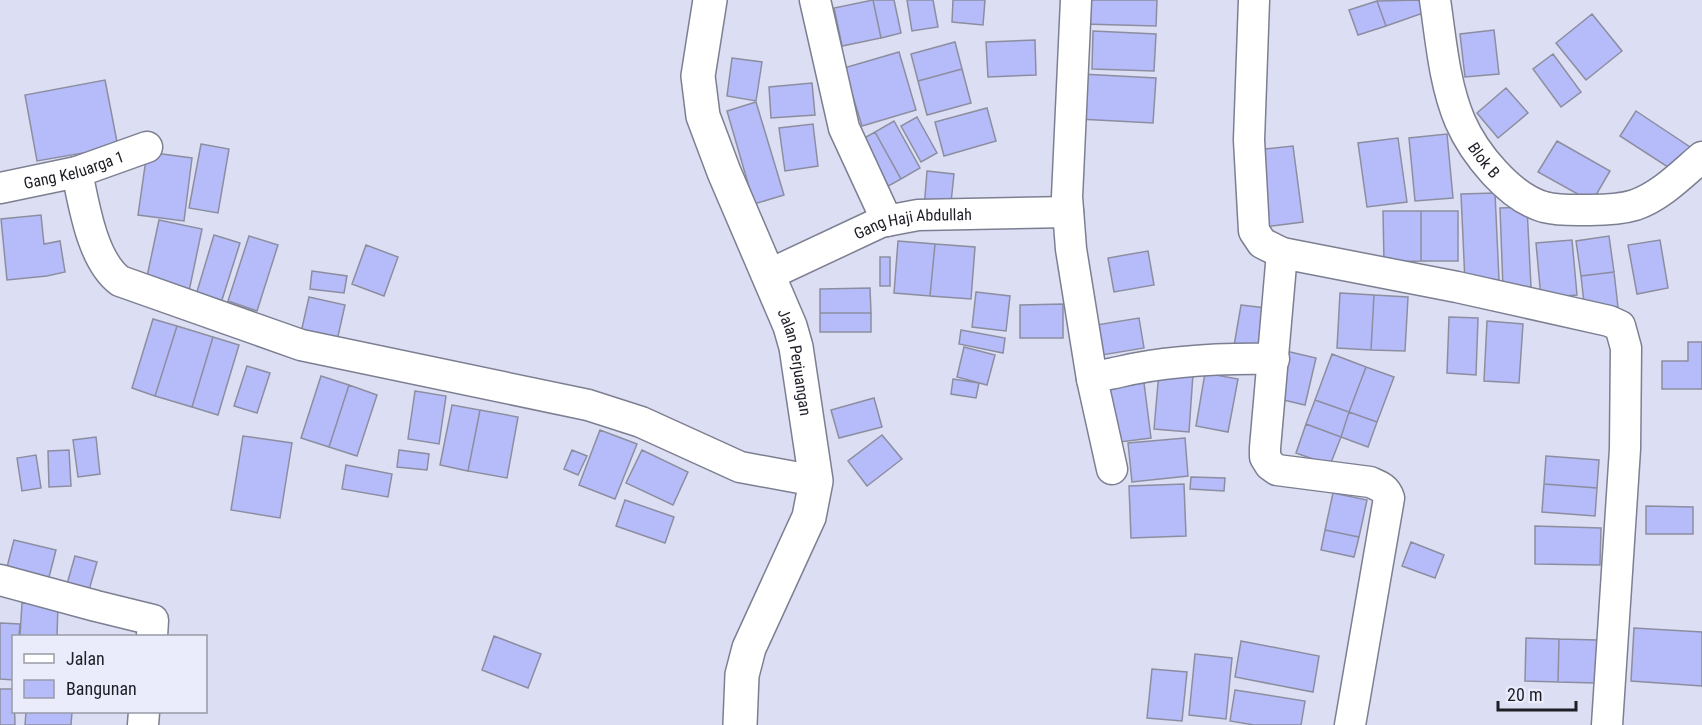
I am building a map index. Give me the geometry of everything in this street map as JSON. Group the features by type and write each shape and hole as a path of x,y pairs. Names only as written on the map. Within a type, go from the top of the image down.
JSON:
{"street":[{"name":"Jalan Perjuangan","path":"710,0 698,76 703,116 724,172 790,326 796,347 816,481 809,517 748,648 742,675 740,725"},
{"path":"815,0 844,128 887,221"},
{"path":"1076,0 1068,136 1068,212 1071,249 1092,379 1112,469"},
{"path":"1254,0 1249,140 1254,231 1262,243 1282,252 1457,287 1609,321 1620,326 1626,348 1625,449 1606,725"},
{"name":"Blok B","path":"1435,0 1447,79 1459,119 1472,144 1489,167 1525,198 1543,206 1562,210 1599,210 1635,205 1674,181 1702,157"},
{"name":"Gang Keluarga 1","path":"0,188 77,172 147,147"},
{"path":"77,172 88,220 104,264 120,281 301,345 588,405 641,422 740,467 816,481"},
{"name":"Gang Haji Abdullah","path":"768,275 887,221 918,215 1068,212"},
{"path":"1282,252 1265,457 1277,470 1370,482 1380,486 1387,492 1389,498 1350,725"},
{"path":"1092,379 1165,363 1236,358 1274,359"},
{"path":"0,580 153,620 152,635"}],"building":[{"path":"873,0 881,38 842,46 834,8"},
{"path":"873,0 894,0 901,33 881,38"},
{"path":"907,0 933,0 938,27 912,31"},
{"path":"953,0 985,0 983,25 952,22"},
{"path":"1084,0 1157,0 1156,26 1084,24"},
{"path":"1419,0 1423,13 1386,26 1377,1"},
{"path":"1377,1 1386,26 1358,35 1349,10"},
{"path":"1592,14 1622,51 1586,80 1556,43"},
{"path":"1494,30 1499,74 1465,77 1460,34"},
{"path":"1093,31 1156,34 1154,71 1092,69"},
{"path":"1035,40 1036,75 988,77 986,42"},
{"path":"955,42 962,69 918,81 911,54"},
{"path":"899,52 916,110 862,126 844,68"},
{"path":"1553,54 1581,92 1561,107 1533,69"},
{"path":"732,58 762,62 756,101 727,96"},
{"path":"962,69 971,103 927,115 918,81"},
{"path":"1081,74 1156,78 1153,123 1079,119"},
{"path":"105,80 118,147 37,161 25,95"},
{"path":"812,83 815,115 771,118 769,87"},
{"path":"1506,88 1528,113 1498,138 1477,113"},
{"path":"756,102 784,195 754,204 727,111"},
{"path":"987,108 996,141 944,156 935,122"},
{"path":"1636,111 1690,147 1674,171 1620,136"},
{"path":"917,117 937,153 921,162 901,126"},
{"path":"894,121 920,168 901,179 875,132"},
{"path":"813,124 818,166 785,171 779,128"},
{"path":"875,132 901,179 883,189 857,142"},
{"path":"1447,134 1453,198 1415,201 1409,138"},
{"path":"1398,138 1407,202 1367,207 1358,143"},
{"path":"1557,141 1610,171 1592,202 1538,172"},
{"path":"201,144 229,149 218,213 189,208"},
{"path":"1293,146 1303,222 1265,227 1255,150"},
{"path":"147,152 192,158 184,221 138,215"},
{"path":"927,171 954,174 950,212 924,209"},
{"path":"1495,193 1499,280 1465,282 1461,194"},
{"path":"1527,207 1531,287 1503,288 1500,208"},
{"path":"1383,211 1421,211 1421,261 1384,262"},
{"path":"1421,211 1458,211 1458,261 1421,261"},
{"path":"41,215 44,244 60,241 65,272 7,280 1,219"},
{"path":"159,220 202,229 188,296 145,286"},
{"path":"214,235 240,243 221,303 196,295"},
{"path":"249,236 278,245 257,311 228,301"},
{"path":"1609,236 1614,272 1581,276 1576,241"},
{"path":"1572,240 1577,295 1541,298 1536,243"},
{"path":"1660,240 1668,288 1637,294 1628,245"},
{"path":"898,241 935,244 930,296 894,293"},
{"path":"935,244 975,247 971,299 930,296"},
{"path":"366,245 398,257 384,296 352,284"},
{"path":"1148,251 1154,285 1114,292 1108,258"},
{"path":"880,257 890,257 890,286 880,286"},
{"path":"312,271 347,276 344,293 310,289"},
{"path":"1614,272 1618,307 1585,312 1581,276"},
{"path":"870,288 871,313 820,313 820,289"},
{"path":"976,292 1010,296 1006,331 972,327"},
{"path":"1340,293 1374,295 1371,350 1337,348"},
{"path":"1374,295 1408,297 1405,351 1371,350"},
{"path":"309,297 345,305 336,345 300,337"},
{"path":"1063,304 1063,338 1020,338 1020,305"},
{"path":"1241,305 1266,308 1259,350 1234,346"},
{"path":"820,313 871,313 871,332 820,332"},
{"path":"1449,317 1478,318 1476,375 1447,373"},
{"path":"1139,318 1144,348 1096,356 1090,326"},
{"path":"153,319 177,326 155,396 132,388"},
{"path":"1487,321 1523,324 1519,383 1484,381"},
{"path":"177,326 213,337 192,407 155,396"},
{"path":"961,330 1005,338 1003,353 959,344"},
{"path":"213,337 239,345 218,415 192,407"},
{"path":"1688,342 1702,342 1702,389 1662,389 1662,361 1688,361"},
{"path":"964,347 995,355 987,385 957,377"},
{"path":"1286,351 1316,358 1305,405 1275,398"},
{"path":"1332,354 1366,367 1349,412 1315,400"},
{"path":"247,366 270,373 257,413 234,406"},
{"path":"1366,367 1394,377 1377,422 1349,412"},
{"path":"1159,372 1193,374 1189,432 1154,429"},
{"path":"1205,373 1238,379 1228,432 1196,426"},
{"path":"321,376 349,385 329,447 301,438"},
{"path":"953,379 979,383 976,398 951,394"},
{"path":"1144,383 1151,438 1112,443 1105,388"},
{"path":"349,385 377,395 357,456 329,447"},
{"path":"415,391 446,396 439,444 408,439"},
{"path":"874,398 882,427 839,438 831,410"},
{"path":"1315,400 1349,412 1341,437 1306,424"},
{"path":"452,405 480,410 468,471 440,465"},
{"path":"480,410 518,417 507,478 468,471"},
{"path":"1349,412 1377,422 1368,447 1341,437"},
{"path":"1306,424 1341,437 1330,465 1296,453"},
{"path":"600,430 637,444 615,499 579,485"},
{"path":"882,435 902,459 867,486 848,461"},
{"path":"243,436 292,443 280,518 231,510"},
{"path":"96,437 100,474 78,477 73,440"},
{"path":"1185,438 1188,476 1132,482 1128,443"},
{"path":"69,450 71,486 49,487 48,451"},
{"path":"399,450 429,454 427,470 397,467"},
{"path":"572,450 587,456 578,475 564,469"},
{"path":"642,450 688,472 673,505 626,483"},
{"path":"36,455 41,488 22,491 17,458"},
{"path":"1546,456 1599,460 1597,488 1544,484"},
{"path":"346,465 392,474 388,497 342,489"},
{"path":"1191,477 1225,478 1224,491 1190,489"},
{"path":"1184,484 1186,536 1131,538 1129,486"},
{"path":"1544,484 1597,488 1595,516 1542,512"},
{"path":"1333,493 1367,500 1359,537 1325,530"},
{"path":"625,500 674,517 665,543 616,526"},
{"path":"1646,506 1693,507 1693,534 1646,534"},
{"path":"1535,526 1601,528 1600,565 1535,564"},
{"path":"1325,530 1359,537 1354,557 1321,550"},
{"path":"14,540 56,550 48,581 6,571"},
{"path":"1411,542 1444,555 1435,578 1402,566"},
{"path":"75,556 97,562 87,597 65,591"},
{"path":"22,603 58,605 57,635 20,635"},
{"path":"0,623 20,624 19,635 12,635 12,680 0,679"},
{"path":"1634,628 1702,632 1702,686 1631,681"},
{"path":"494,636 541,654 528,688 482,670"},
{"path":"1526,638 1559,639 1558,682 1525,681"},
{"path":"1559,639 1597,640 1596,683 1558,682"},
{"path":"1241,641 1319,656 1313,692 1235,677"},
{"path":"1195,654 1232,658 1226,719 1189,715"},
{"path":"1152,669 1187,672 1182,721 1147,718"},
{"path":"0,689 12,689 12,713 15,713 15,725 0,725"},
{"path":"1235,690 1305,701 1301,725 1254,725 1230,721"},
{"path":"26,713 72,713 71,725 25,725"}]}
